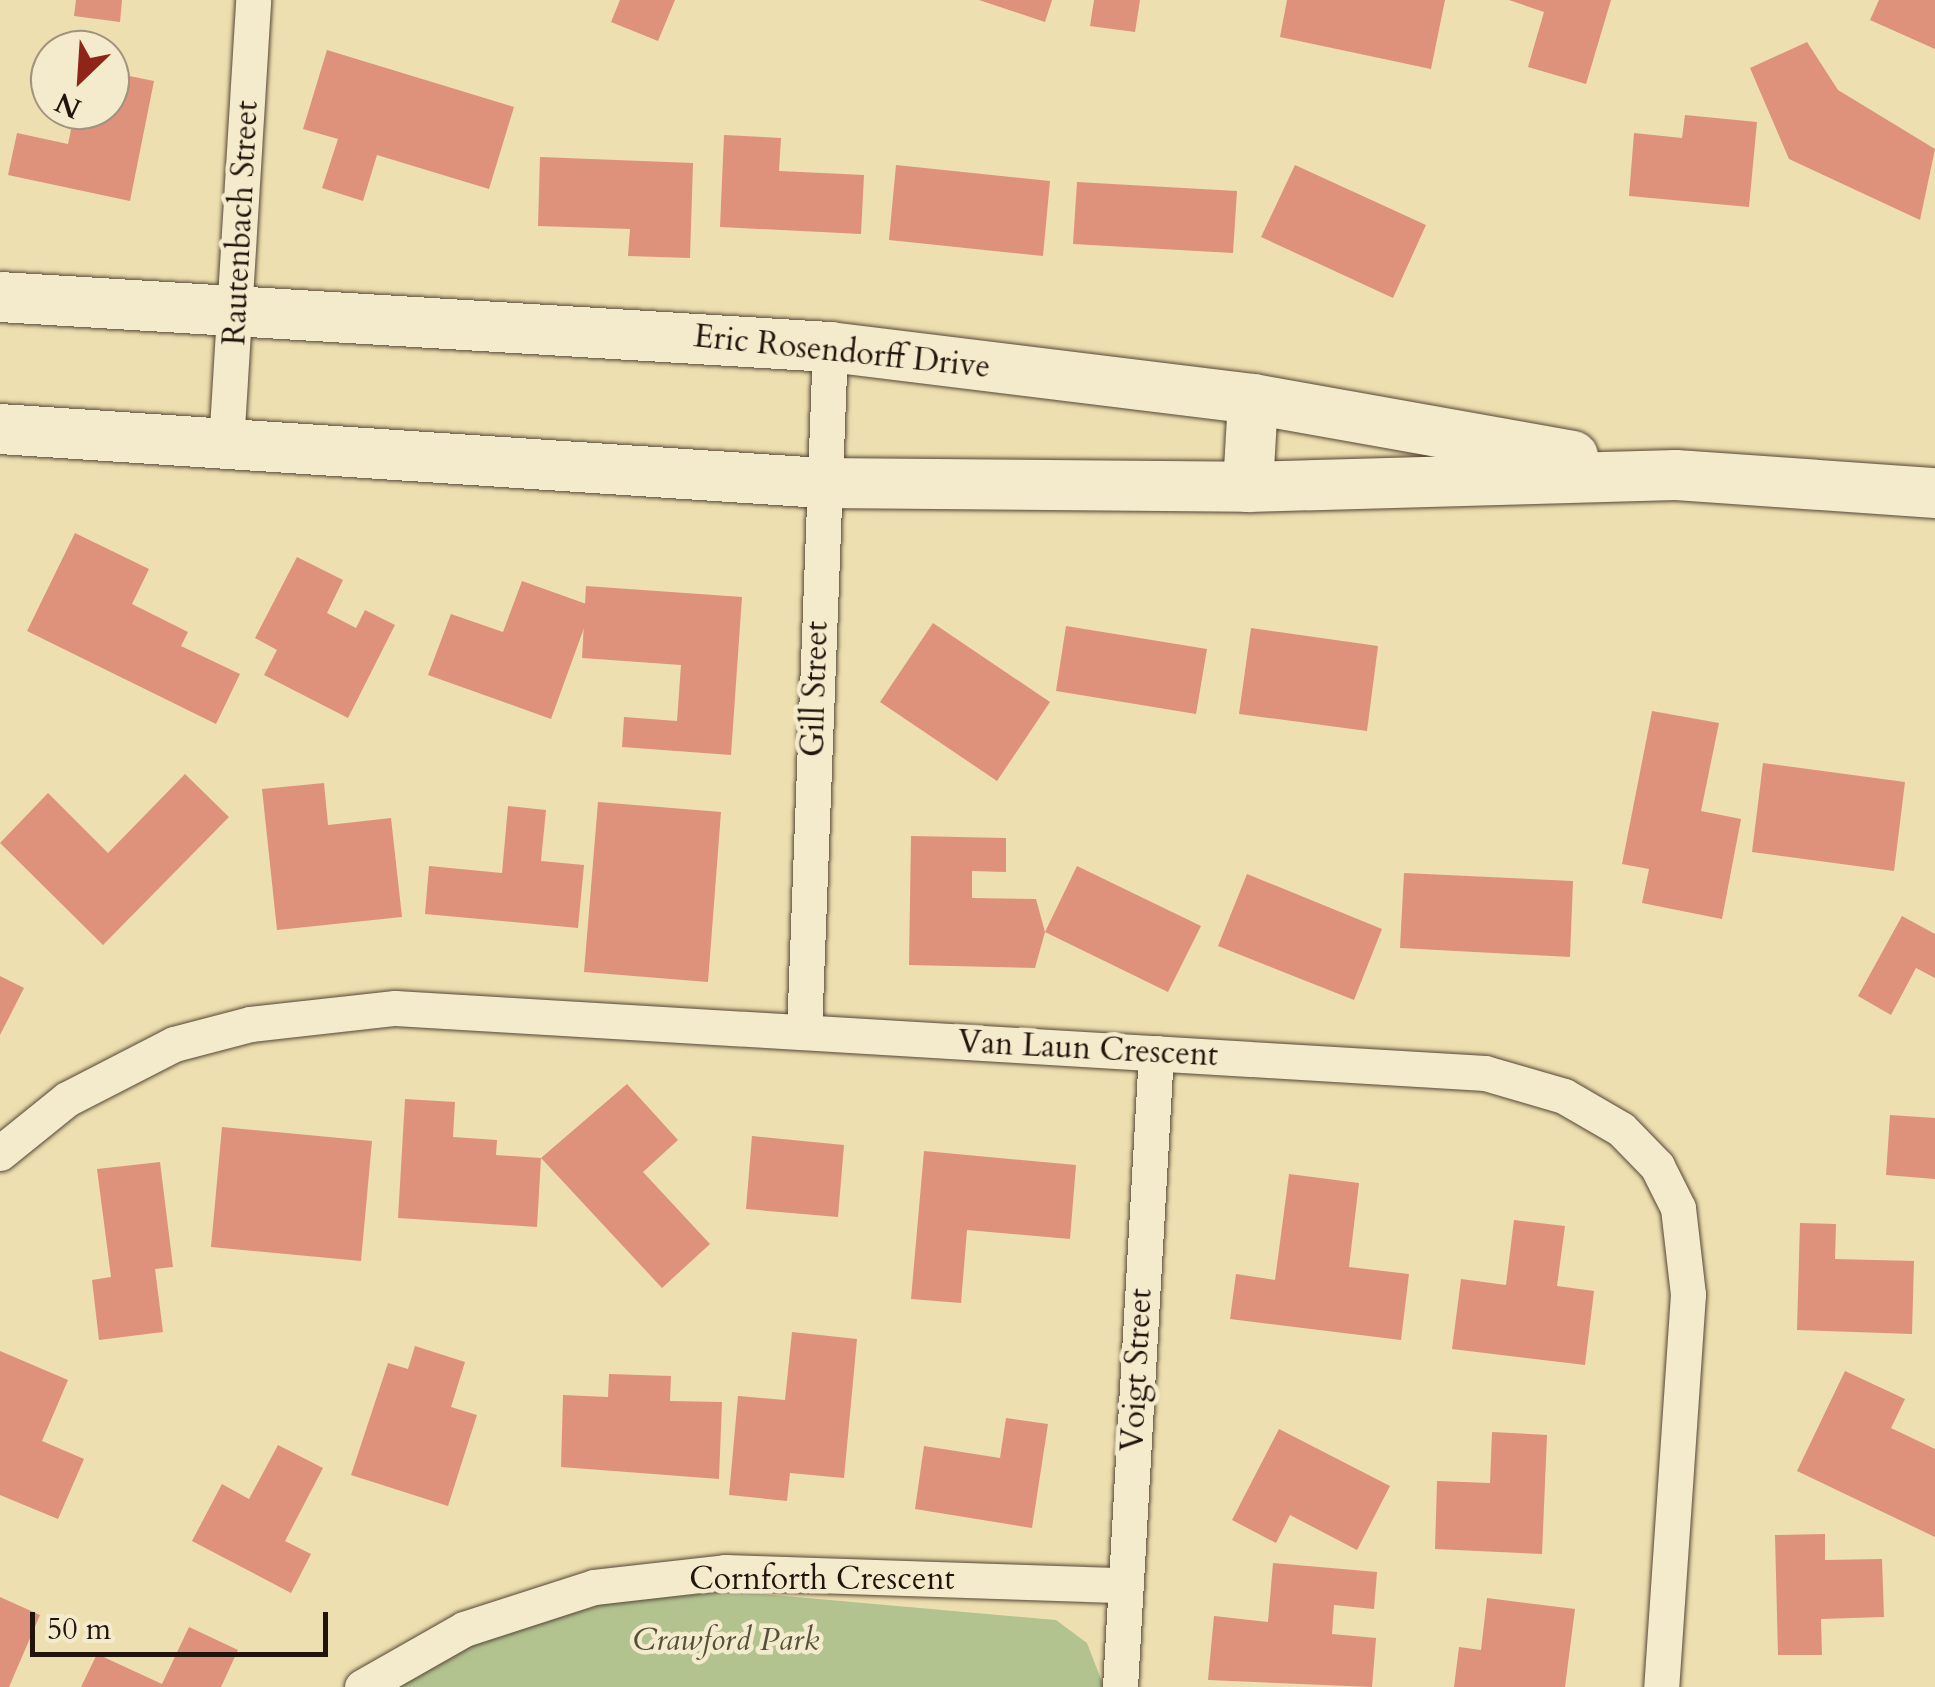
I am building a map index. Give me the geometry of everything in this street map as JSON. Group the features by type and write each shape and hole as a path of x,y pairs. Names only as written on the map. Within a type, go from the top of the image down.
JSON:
{"street":[{"name":"Rautenbach Street","path":"226,445 238,306 253,0"},
{"name":"Eric Rosendorff Drive","path":"0,297 238,306 830,347 1253,399 1676,475"},
{"name":"Gill Street","path":"804,1032 830,347"},
{"path":"1248,487 1253,399"},
{"name":"Eric Rosendorff Drive","path":"0,429 822,483 1248,487 1676,475 1935,493"},
{"name":"Van Laun Crescent","path":"0,1153 67,1099 158,1052 250,1024 395,1008 1485,1073 1564,1096 1621,1128 1657,1166 1678,1208 1688,1294 1661,1687"},
{"name":"Voigt Street","path":"1120,1687 1156,1053"},
{"name":"Cornforth Crescent","path":"362,1687 464,1629 594,1587 725,1572 1125,1585"}],"green space":[{"name":"Crawford Park","path":"728,1591 1056,1620 1087,1643 1104,1687 400,1687 476,1642 603,1604"}],"building":[{"path":"76,0 122,0 120,22 74,16"},
{"path":"620,0 675,0 658,41 611,22"},
{"path":"979,0 1052,0 1045,22"},
{"path":"1094,0 1140,0 1135,32 1090,26"},
{"path":"1287,0 1445,0 1431,69 1280,37"},
{"path":"1509,0 1611,0 1586,84 1528,67 1544,12"},
{"path":"1879,0 1935,0 1935,49 1870,20"},
{"path":"1807,42 1838,90 1935,149 1920,220 1789,159 1750,68"},
{"path":"327,50 514,107 489,189 377,155 363,201 322,188 338,139 303,129"},
{"path":"130,76 154,81 130,201 8,175 17,133 68,144 71,130 130,130"},
{"path":"1685,115 1757,122 1749,207 1629,196 1634,133 1682,138"},
{"path":"724,135 781,138 779,171 864,175 861,234 720,227"},
{"path":"540,157 693,163 690,258 628,256 630,229 538,226"},
{"path":"896,165 1050,181 1043,256 889,240"},
{"path":"1295,165 1426,225 1393,298 1261,237"},
{"path":"1077,182 1237,191 1233,253 1073,244"},
{"path":"75,533 149,569 132,604 188,632 181,646 240,674 216,724 27,631"},
{"path":"297,557 343,580 327,613 356,628 365,610 395,625 348,718 264,675 277,650 255,638"},
{"path":"522,581 592,606 551,719 428,675 451,614 503,632"},
{"path":"586,586 742,597 731,755 622,747 624,717 677,721 681,665 582,658"},
{"path":"933,623 1050,702 997,781 880,702"},
{"path":"1066,626 1207,649 1196,714 1056,691"},
{"path":"1251,628 1378,646 1367,731 1239,714"},
{"path":"1652,711 1719,723 1701,811 1741,819 1722,919 1642,903 1649,869 1622,864"},
{"path":"1763,763 1905,782 1894,871 1752,852"},
{"path":"185,774 229,817 103,945 0,843 48,793 108,853"},
{"path":"324,783 328,825 391,818 402,917 277,930 262,789"},
{"path":"598,802 721,812 708,982 584,972"},
{"path":"508,806 546,810 541,861 584,865 578,928 425,914 429,866 502,873"},
{"path":"911,836 1006,838 1006,872 972,871 972,898 1036,899 1045,932 1035,968 909,965"},
{"path":"1077,866 1201,926 1168,992 1045,932"},
{"path":"1404,873 1573,881 1570,957 1400,948"},
{"path":"1247,874 1382,929 1354,1000 1218,946"},
{"path":"1902,916 1935,934 1935,978 1916,968 1891,1015 1858,996"},
{"path":"0,976 24,988 0,1035"},
{"path":"627,1084 678,1140 643,1172 710,1244 662,1288 541,1158"},
{"path":"405,1099 455,1102 453,1137 497,1140 496,1155 541,1158 537,1227 398,1218"},
{"path":"1890,1115 1935,1118 1935,1179 1886,1175"},
{"path":"222,1127 372,1141 361,1261 211,1247"},
{"path":"752,1136 844,1145 838,1217 746,1209"},
{"path":"924,1151 1076,1165 1070,1239 967,1230 961,1303 911,1299"},
{"path":"160,1162 173,1267 155,1269 163,1332 99,1340 92,1280 111,1277 97,1169"},
{"path":"1289,1174 1359,1183 1349,1267 1409,1274 1401,1340 1230,1319 1236,1274 1275,1280"},
{"path":"1514,1220 1565,1226 1557,1286 1594,1291 1585,1365 1452,1349 1461,1279 1506,1285"},
{"path":"1800,1223 1836,1224 1835,1259 1914,1261 1912,1334 1797,1330"},
{"path":"792,1332 857,1339 844,1478 790,1473 787,1501 729,1495 738,1396 785,1400"},
{"path":"415,1346 465,1362 451,1407 477,1415 448,1506 351,1475 388,1363 408,1369"},
{"path":"0,1351 68,1380 42,1441 84,1459 58,1519 0,1495"},
{"path":"1845,1371 1905,1399 1891,1428 1935,1449 1935,1537 1797,1471"},
{"path":"609,1374 671,1376 670,1401 722,1402 719,1479 561,1467 563,1395 608,1397"},
{"path":"1006,1418 1048,1424 1032,1528 915,1509 924,1446 1000,1458"},
{"path":"1279,1429 1390,1486 1357,1550 1290,1515 1276,1543 1232,1520"},
{"path":"1492,1432 1547,1435 1542,1554 1435,1549 1437,1481 1490,1483"},
{"path":"278,1445 323,1468 285,1541 311,1554 291,1593 192,1541 222,1484 249,1499"},
{"path":"1825,1534 1825,1560 1882,1559 1884,1617 1821,1619 1822,1655 1778,1655 1775,1535"},
{"path":"1273,1563 1377,1572 1374,1609 1334,1605 1332,1634 1376,1638 1372,1687 1208,1680 1214,1616 1268,1622"},
{"path":"0,1597 40,1615 9,1687 0,1687"},
{"path":"1487,1598 1575,1609 1565,1687 1454,1687 1459,1647 1481,1650"},
{"path":"189,1627 238,1650 221,1687 81,1687 97,1654 162,1684"}]}
